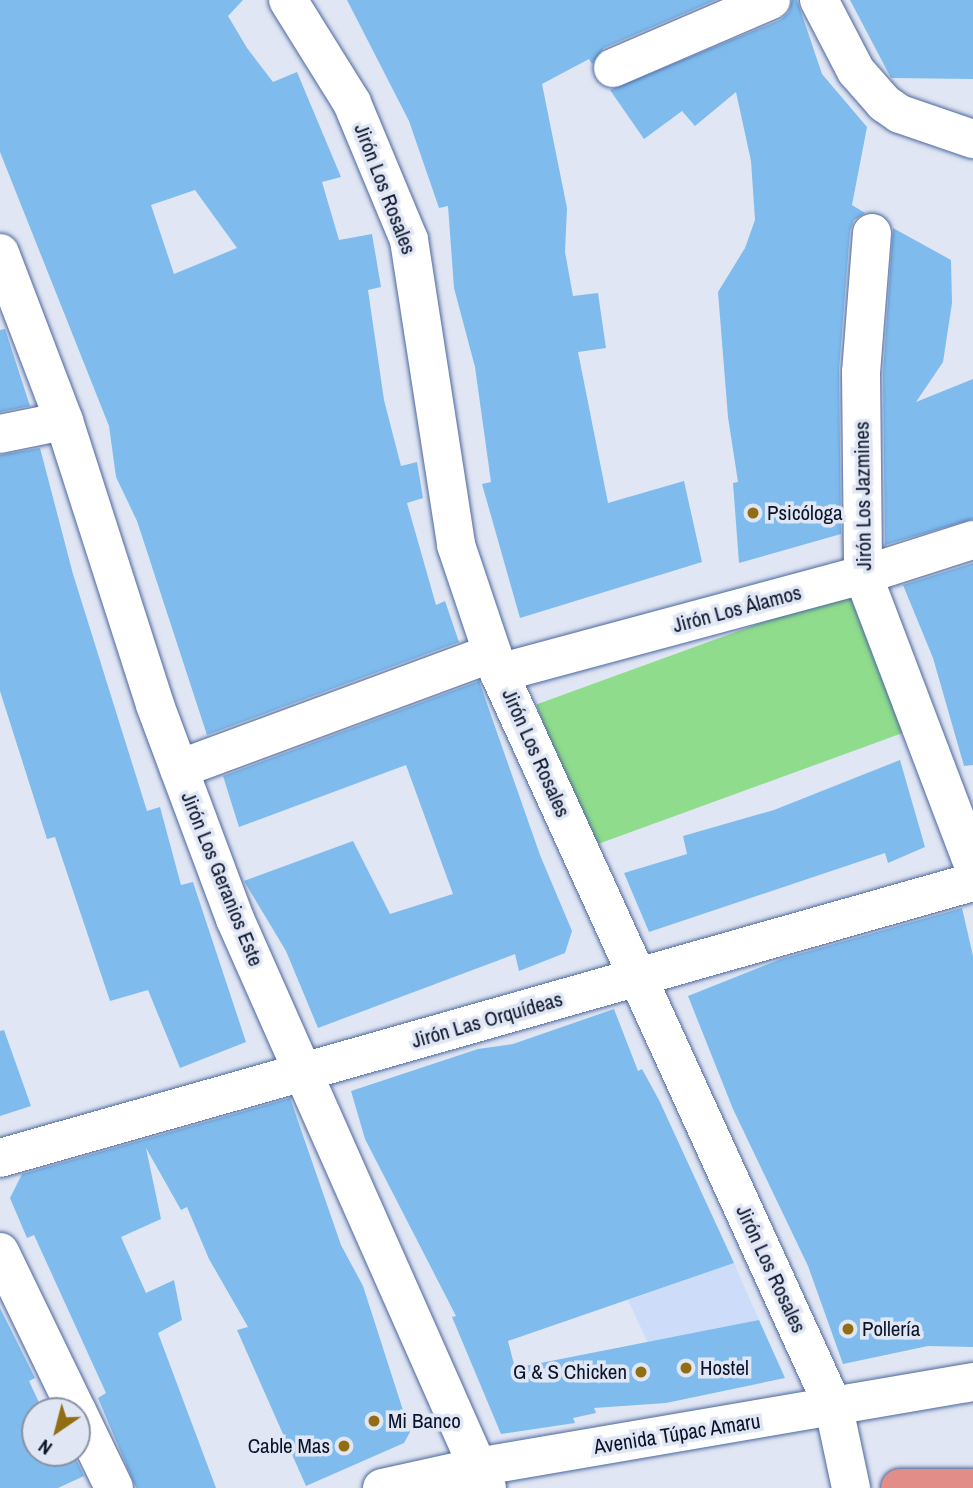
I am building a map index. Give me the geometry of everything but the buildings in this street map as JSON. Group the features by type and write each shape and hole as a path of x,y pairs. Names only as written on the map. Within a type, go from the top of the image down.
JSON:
{"highway":[{"path":"900,1488 973,1488"}],"street":[{"name":"Jirón Los Rosales","path":"288,0 352,103 409,240 456,545 496,663 834,1408 851,1488"},
{"path":"613,68 771,0"},
{"path":"819,0 856,71 884,103 900,114 973,139"},
{"name":"Jirón Los Jazmines","path":"872,233 861,372 863,575 973,865"},
{"name":"Jirón Los Geranios Este","path":"0,253 64,421 179,769 235,919 482,1477"},
{"path":"0,434 64,421"},
{"name":"Jirón Los Álamos","path":"179,769 496,663 863,575 973,540"},
{"name":"Jirón Las Orquídeas","path":"0,1158 973,882"},
{"path":"0,1252 70,1397"},
{"name":"Avenida Túpac Amaru","path":"382,1488 482,1477 973,1382"},
{"path":"91,1440 114,1488"}],"shaded area":[{"path":"734,1263 759,1320 649,1345 628,1300"}],"green space":[{"path":"854,589 906,732 588,847 536,705"}],"place":[{"name":"Psicóloga","path":"753,513"},
{"name":"Pollería","path":"848,1329"},
{"name":"Hostel","path":"686,1368"},
{"name":"G & S Chicken","path":"641,1372"},
{"name":"Mi Banco","path":"374,1421"},
{"name":"Cable Mas","path":"344,1446"}]}
